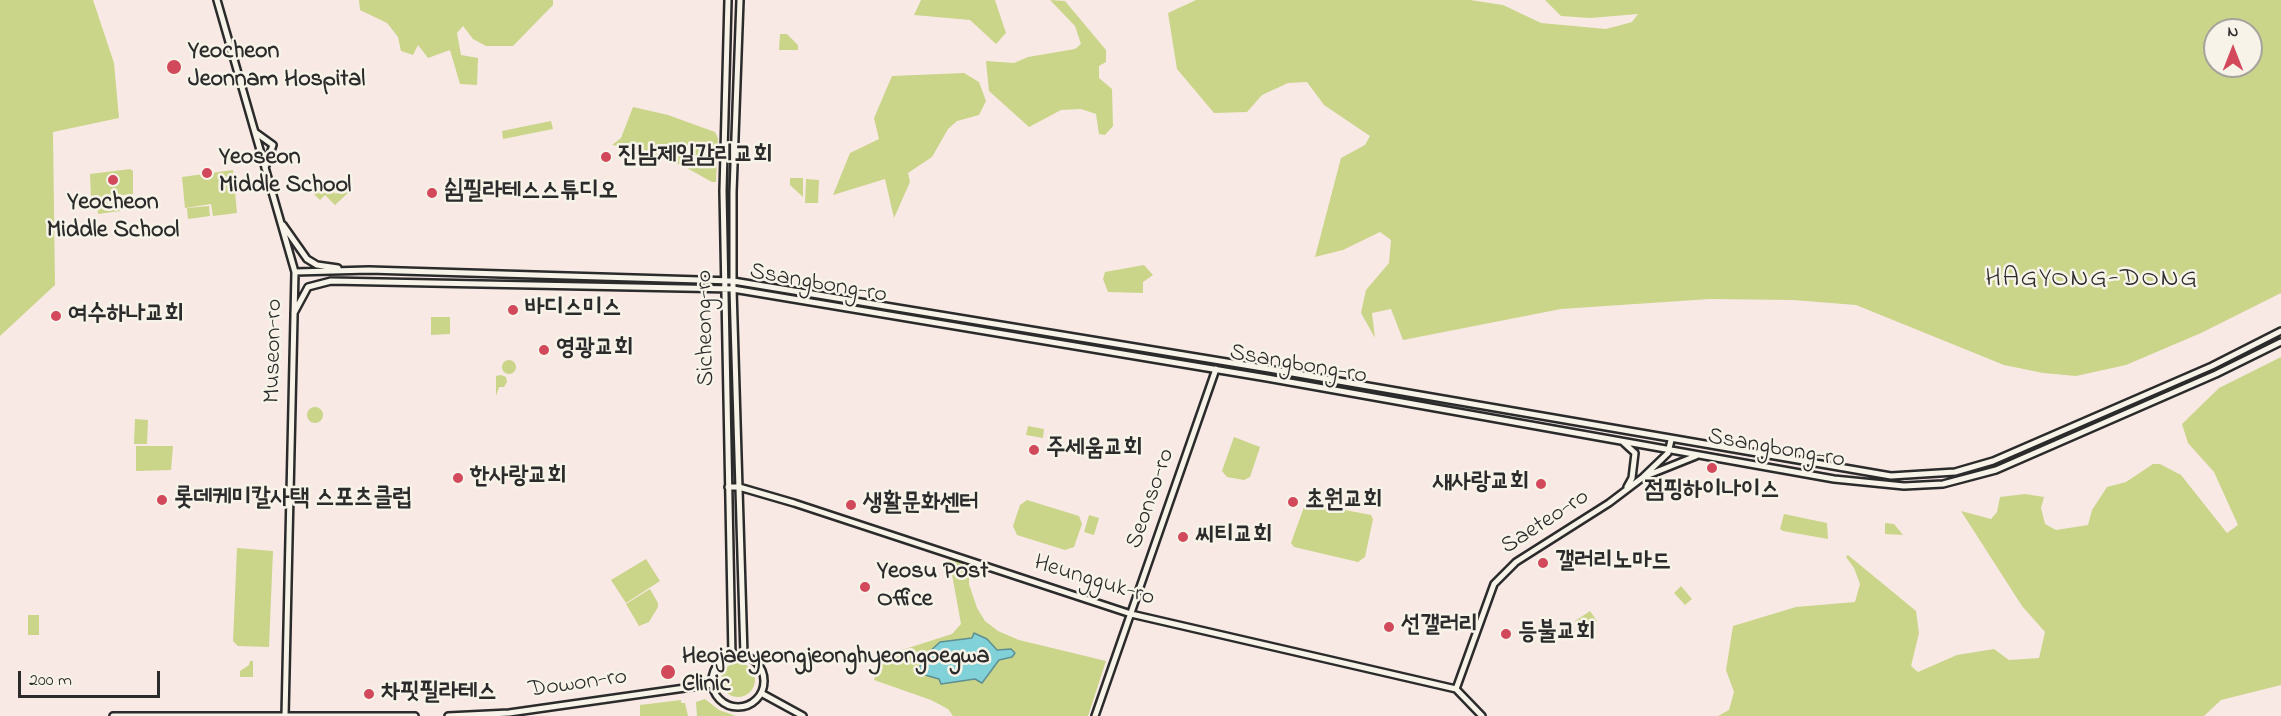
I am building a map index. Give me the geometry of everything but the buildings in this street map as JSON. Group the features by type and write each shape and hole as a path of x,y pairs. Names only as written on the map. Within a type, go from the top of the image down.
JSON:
{"street":[{"name":"Museon-ro","path":"217,0 295,272 285,715"},
{"name":"Sicheong-ro","path":"728,0 724,79 724,289 732,656"},
{"name":"Sicheong-ro","path":"740,0 736,79 733,289 744,655"},
{"path":"724,79 736,79"},
{"path":"253,130 273,145 265,169"},
{"path":"280,220 299,250 312,262 327,267 369,270"},
{"path":"418,271 418,282"},
{"name":"Ssangbong-ro","path":"295,272 418,271 733,281 1891,476 1955,472 1981,465 2170,384 2281,331"},
{"name":"Ssangbong-ro","path":"294,313 305,291 318,283 354,280 733,289 1215,370 1834,479 1904,486 1943,484 1996,470 2216,374 2281,342"},
{"name":"Seonso-ro","path":"1095,716 1218,361"},
{"path":"1670,450 1671,440"},
{"path":"1620,441 1632,447 1635,453 1632,478 1624,491"},
{"name":"Saeteo-ro","path":"1456,689 1497,580 1516,561 1642,478 1670,450"},
{"path":"1642,478 1691,457 1713,457"},
{"path":"1834,479 1836,468"},
{"name":"Heungguk-ro","path":"728,487 739,487 1131,614 1456,689"},
{"path":"744,655 755,661 763,672 764,683 761,693 748,704 734,706 717,696 713,684 717,666 732,656 744,655"},
{"name":"Dowon-ro","path":"448,716 509,713 713,684"},
{"path":"1456,689 1482,716"},
{"path":"761,693 803,716"},
{"path":"113,716 415,716"}],"green space":[{"path":"0,0 93,0 114,63 119,118 53,132 55,285 0,336"},
{"path":"359,0 553,0 553,5 513,46 486,46 473,39 463,26 457,33 461,55 478,58 477,85 460,84 450,50 428,58 418,45 413,55 401,51 398,37 387,23 360,10"},
{"path":"921,0 995,0 1006,33 996,44 970,20 914,15"},
{"path":"1050,0 1065,1 1106,50 1106,62 1099,66 1099,78 1112,89 1113,126 1105,135 1099,134 1096,114 1081,109 1061,110 1029,127 989,91 986,61 1014,63 1028,57 1075,49 1081,44 1075,26"},
{"path":"1196,0 1470,0 1503,5 1541,23 1606,29 1632,22 1638,14 1590,18 1561,16 1545,0 2281,0 2281,293 2201,333 2126,365 2076,376 2043,373 2004,365 1856,305 1793,300 1710,299 1561,309 1403,340 1391,309 1372,313 1375,338 1361,313 1366,290 1389,263 1391,240 1380,232 1343,250 1315,257 1341,158 1365,145 1370,136 1324,105 1307,82 1288,83 1262,95 1247,112 1214,113 1177,69 1168,13"},
{"path":"780,34 787,34 798,45 798,50 779,50"},
{"path":"964,73 979,82 986,101 979,115 957,121 948,129 932,157 908,173 910,182 894,218 885,179 833,195 850,153 879,139 874,118 892,76"},
{"path":"633,107 668,115 715,132 718,138 716,182 645,150 612,145 621,138"},
{"path":"551,121 553,129 503,139 502,131"},
{"path":"130,169 133,171 133,194 91,199 90,174"},
{"path":"233,170 237,213 213,216 211,204 185,208 182,177"},
{"path":"790,178 803,178 803,197 790,185"},
{"path":"806,179 819,180 818,203 805,203"},
{"path":"324,182 336,194 345,186 350,191 335,205 325,195 320,200 313,193"},
{"path":"118,199 120,211 98,214 96,202"},
{"path":"209,206 210,216 188,219 187,208"},
{"path":"1144,265 1153,275 1143,282 1143,293 1108,292 1103,279 1105,272"},
{"path":"431,317 450,317 450,334 431,335"},
{"path":"2281,357 2281,685 2221,700 2204,716 1718,716 1729,710 1734,692 1726,670 1733,626 1796,607 1855,602 1860,584 1854,568 1846,557 1848,555 1916,611 1919,633 1911,666 1918,672 1957,655 1994,649 2009,660 2039,658 2045,632 2022,606 1961,511 1991,519 1997,512 2000,497 2025,494 2044,497 2041,508 2045,524 2056,530 2088,525 2092,510 2107,487 2126,482 2153,464 2160,464 2181,475 2227,533 2238,525 2214,472 2188,443 2182,424 2219,388"},
{"path":"509,360 514,362 516,367 514,372 509,374 504,372 502,367 504,362"},
{"path":"496,376 506,377 507,382 504,387 499,387 496,396"},
{"path":"315,407 323,415 315,423 307,415"},
{"path":"135,419 148,420 147,444 134,444"},
{"path":"1028,426 1044,429 1043,438 1026,435"},
{"path":"1234,437 1260,447 1250,477 1244,480 1227,477 1222,471"},
{"path":"136,446 173,446 171,470 136,471"},
{"path":"1027,500 1079,516 1082,524 1074,547 1065,550 1017,535 1013,526 1020,505"},
{"path":"1309,503 1371,515 1373,519 1365,557 1358,562 1294,547 1291,543 1304,507"},
{"path":"1784,514 1827,523 1828,539 1783,531 1780,529"},
{"path":"1089,515 1099,518 1094,535 1084,532"},
{"path":"1885,523 1894,524 1903,535 1885,534"},
{"path":"237,548 273,551 269,647 238,646 233,641"},
{"path":"949,558 969,565 969,584 977,608 985,621 998,631 1019,640 1106,661 1088,716 953,716 948,709 931,700 874,680 880,657 952,634 961,624"},
{"path":"646,559 660,581 626,603 611,580"},
{"path":"1681,586 1692,599 1685,605 1674,593"},
{"path":"650,589 658,607 649,622 639,626 626,604"},
{"path":"1590,611 1597,621 1582,631 1575,621"},
{"path":"28,615 39,615 39,635 28,635"},
{"path":"250,661 253,661 253,677 240,677 240,671 249,665"},
{"path":"738,663 750,668 755,680 750,692 738,697 726,692 721,680 726,668"},
{"path":"705,699 719,710 736,716 697,716 696,702"},
{"path":"681,700 681,703 685,703 688,716 640,716 640,705"}],"water":[{"path":"974,633 987,639 997,650 1011,649 1015,653 1012,657 999,660 982,683 975,679 941,684 939,679 925,675 919,668 926,655 940,642 972,638"}],"place":[{"name":"Yeocheon Jeonnam Hospital","path":"174,67"},
{"name":"진남제일감리교회","path":"606,157"},
{"name":"Yeoseon Middle School","path":"207,173"},
{"name":"Yeocheon Middle School","path":"113,180"},
{"name":"쉼필라테스스튜디오","path":"432,193"},
{"name":"바디스미스","path":"513,310"},
{"name":"여수하나교회","path":"56,316"},
{"name":"영광교회","path":"544,350"},
{"name":"주세움교회","path":"1034,450"},
{"name":"점핑하이나이스","path":"1712,468"},
{"name":"한사랑교회","path":"458,478"},
{"name":"새사랑교회","path":"1541,484"},
{"name":"롯데케미칼사택 스포츠클럽","path":"162,500"},
{"name":"초원교회","path":"1293,502"},
{"name":"생활문화센터","path":"851,505"},
{"name":"씨티교회","path":"1183,537"},
{"name":"갤러리노마드","path":"1543,563"},
{"name":"Yeosu Post Office","path":"865,587"},
{"name":"선갤러리","path":"1389,627"},
{"name":"등불교회","path":"1506,634"},
{"name":"Heojaeyeongjeonghyeongoegwa Clinic","path":"668,672"},
{"name":"차핏필라테스","path":"369,694"}],"district":[{"name":"HAGYONG-DONG","path":"2092,281"}]}
